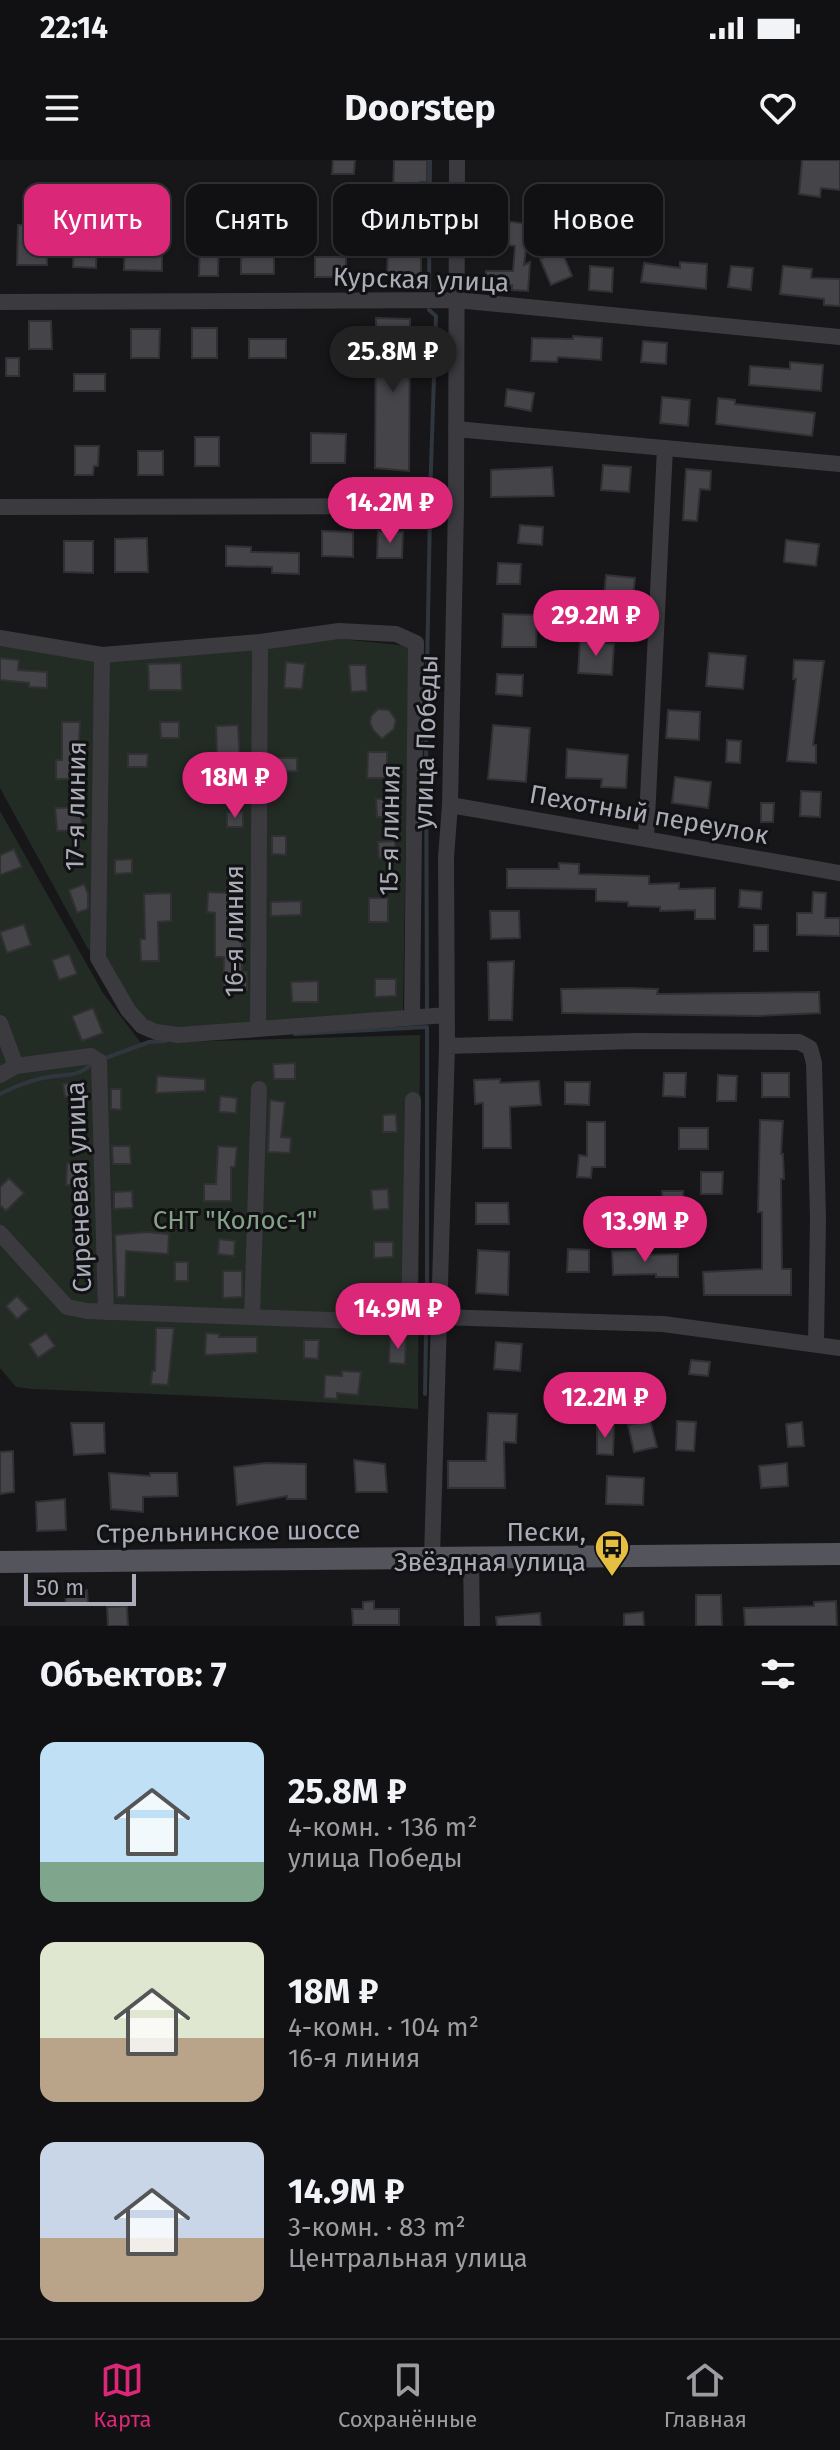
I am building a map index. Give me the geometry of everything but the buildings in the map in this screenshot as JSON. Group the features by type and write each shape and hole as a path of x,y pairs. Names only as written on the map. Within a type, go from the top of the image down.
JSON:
{"main road":[{"name":"Стрельнинское шоссе","path":"0,1562 840,1554"}],"street":[{"name":"улица Победы","path":"432,1557 447,1046 446,857 450,805 456,506 457,160"},
{"name":"Курская улица","path":"0,302 456,300 840,337"},
{"path":"456,429 840,464"},
{"path":"646,839 665,448"},
{"path":"0,507 456,506"},
{"name":"15-я линия","path":"260,642 339,631 396,634 416,643 412,1017"},
{"path":"0,638 102,655 260,642"},
{"name":"16-я линия","path":"258,1029 260,642"},
{"name":"17-я линия","path":"102,655 98,958 128,1010 142,1026 156,1032 178,1035 258,1029"},
{"name":"Пехотный переулок","path":"450,805 840,873"},
{"path":"258,1029 447,1015"},
{"path":"0,1023 16,1066 0,1075"},
{"path":"447,1046 637,1041 799,1042 810,1048 814,1063 818,1218 816,1343"},
{"name":"Сиреневая улица","path":"16,1066 91,1056 99,1061 106,1312"},
{"path":"252,1317 259,1089"},
{"path":"409,1323 413,1100"},
{"path":"0,1233 67,1307 106,1312 409,1323 663,1324 840,1348"},
{"path":"471,1557 472,1626"}],"green space":[{"path":"340,639 409,646 403,1012 181,1027 158,1026 141,1019 105,957 88,949 0,788 0,642 93,658 248,650"},
{"name":"СНТ \"Колос-1\"","path":"0,811 103,993 141,1043 420,1035 418,1409 32,1389 16,1387 0,1368"}],"waterway":[{"path":"429,289 430,160"},
{"path":"429,310 436,316 430,497"},
{"path":"427,1009 426,722 430,514"},
{"path":"295,1034 427,1027 427,1316"},
{"path":"103,1059 149,1042 166,1041"},
{"path":"0,1094 37,1079 75,1074 92,1064"},
{"path":"425,1394 426,1333"}],"place":[{"name":"Пески, Звёздная улица","path":"612,1578"}]}
